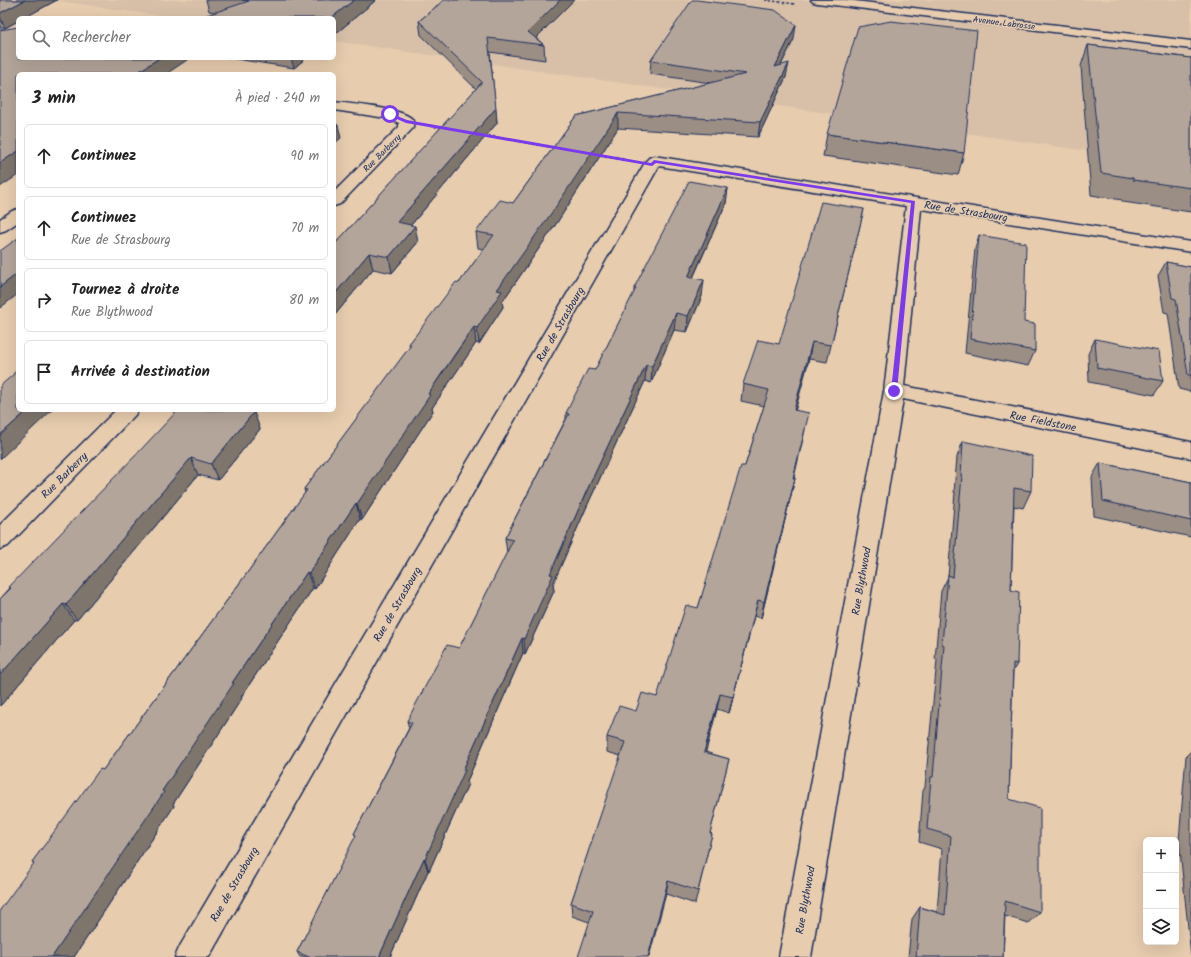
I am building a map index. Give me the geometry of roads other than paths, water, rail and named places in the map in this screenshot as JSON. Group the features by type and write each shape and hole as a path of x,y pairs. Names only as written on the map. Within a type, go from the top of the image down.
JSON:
{"street":[{"name":"Avenue Labrosse","path":"817,0 1191,45"},
{"name":"Rue Barberry","path":"336,106 390,114 406,121 406,128 336,200"},
{"name":"Rue de Strasbourg","path":"192,957 654,161 1191,247"},
{"name":"Rue Blythwood","path":"795,957 894,391 914,202"},
{"path":"0,227 16,215"},
{"name":"Rue Fieldstone","path":"894,391 1191,450"},
{"name":"Rue Barberry","path":"0,540 126,412"}]}
